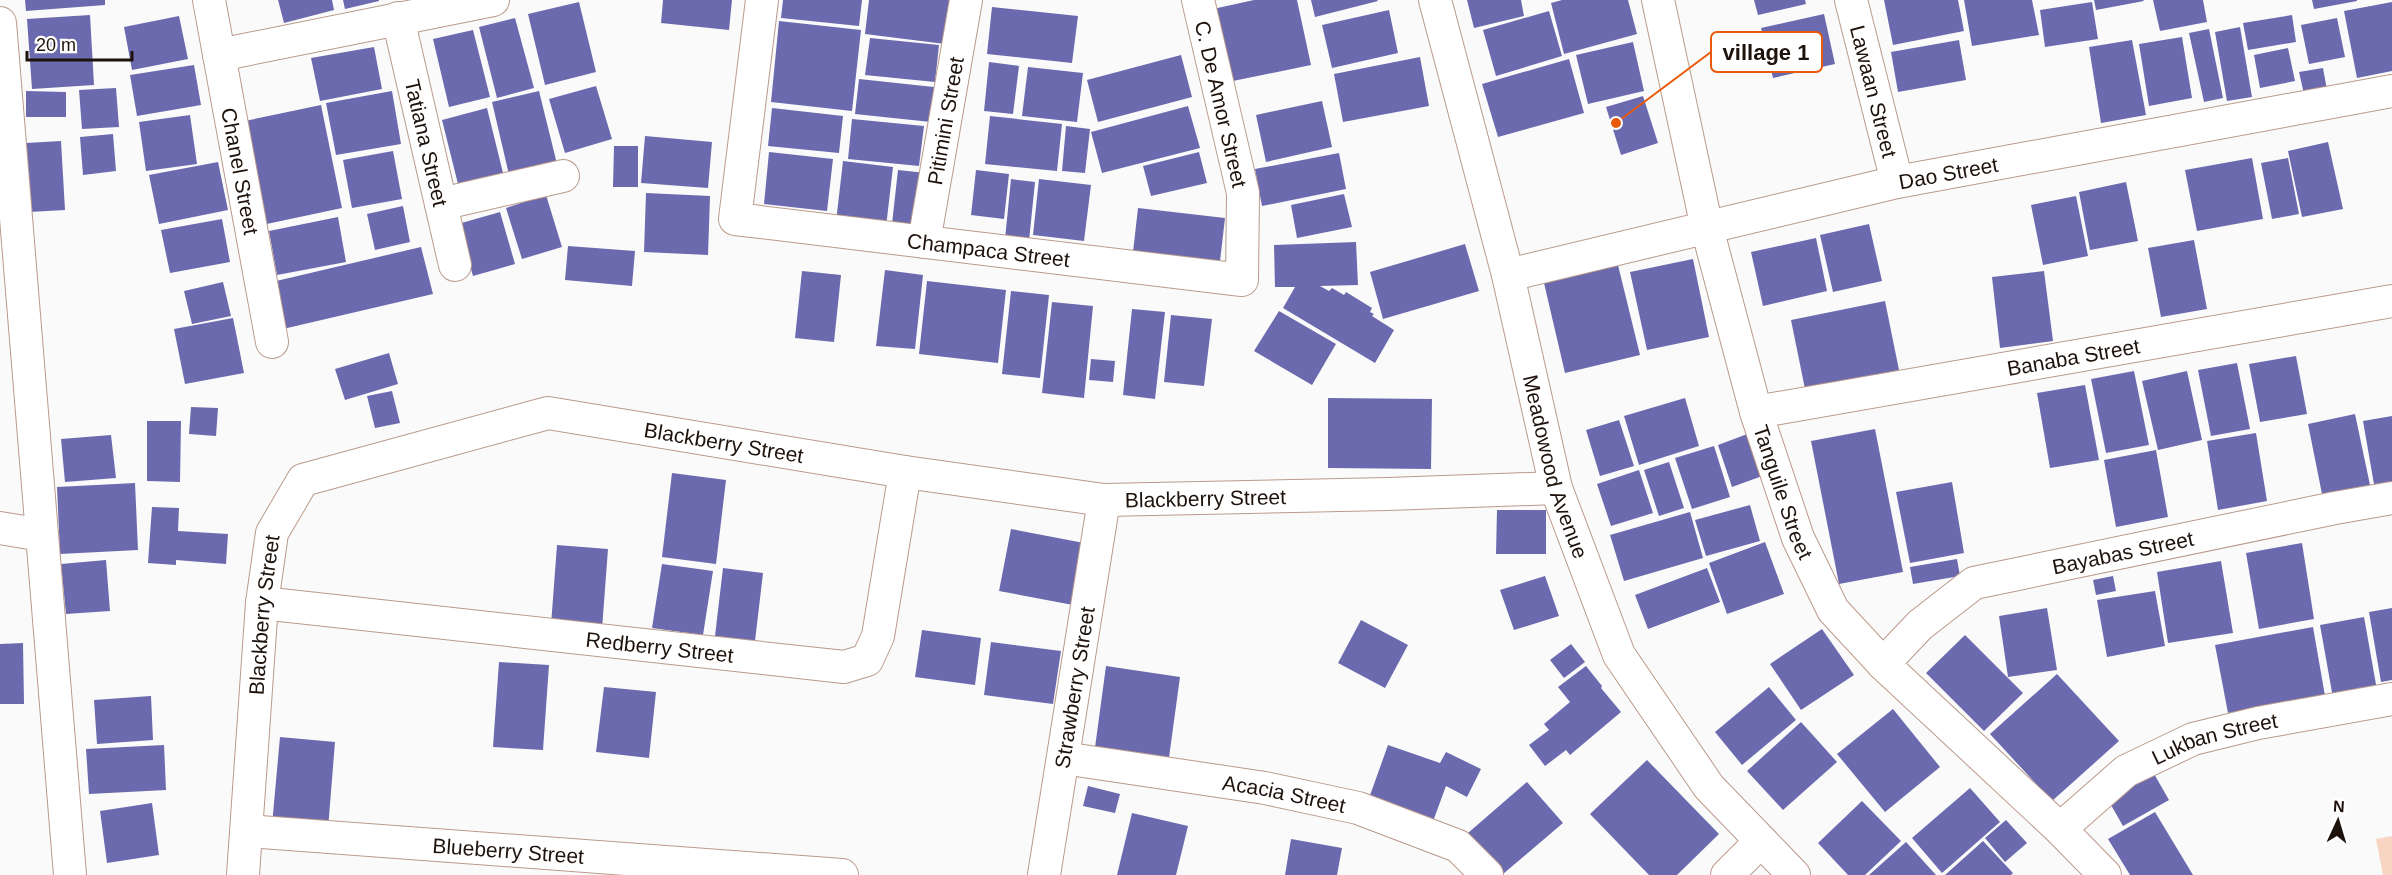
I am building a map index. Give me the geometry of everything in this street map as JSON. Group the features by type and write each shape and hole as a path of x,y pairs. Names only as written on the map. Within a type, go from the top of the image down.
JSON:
{"street":[{"name":"Chanel Street","path":"209,0 272,342"},
{"path":"219,56 493,0"},
{"name":"Champaca Street","path":"762,0 735,219 1242,280"},
{"name":"Pitimini Street","path":"924,242 966,0"},
{"name":"C. De Amor Street","path":"1198,0 1243,193 1242,280"},
{"name":"Meadowood Avenue","path":"1435,0 1508,275 1556,488 1619,655 1709,787 1794,875"},
{"name":"Tanguile Street","path":"1658,0 1707,228 1756,412 1798,538 1833,610 1883,664 2060,829 2104,875"},
{"name":"Lawaan Street","path":"1851,0 1897,182"},
{"name":"Tatiana Street","path":"398,18 455,265"},
{"path":"0,23 9,249 42,535 70,875"},
{"name":"Dao Street","path":"1508,275 1897,182 2392,91"},
{"path":"441,204 563,176"},
{"name":"Banaba Street","path":"1756,412 2392,301"},
{"name":"Blackberry Street","path":"243,875 262,603 272,533 303,480 548,413 905,472 1104,500 1556,488"},
{"name":"Redberry Street","path":"262,603 844,667 867,660 878,636 905,472"},
{"name":"Bayabas Street","path":"1883,664 1920,625 1974,582 2392,498"},
{"name":"Strawberry Street","path":"1044,875 1104,500"},
{"path":"0,528 42,535"},
{"name":"Lukban Street","path":"2060,829 2126,771 2193,739 2258,723 2392,699"},
{"name":"Acacia Street","path":"1063,758 1265,788 1358,808 1458,846 1487,875"},
{"name":"Blueberry Street","path":"247,831 842,875"},
{"path":"1727,875 1761,841"}],"shaded area":[{"path":"2392,836 2392,875 2383,875 2376,839"}],"building":[{"path":"25,0 105,0 105,5 26,11"},
{"path":"278,0 332,0 334,10 284,23"},
{"path":"343,0 379,0 379,1 345,9"},
{"path":"663,0 732,0 729,30 661,23"},
{"path":"783,0 862,0 859,26 781,18"},
{"path":"869,0 950,0 945,44 865,34"},
{"path":"1254,0 1297,0 1311,65 1228,82 1213,9"},
{"path":"1311,0 1377,0 1378,1 1315,17"},
{"path":"1467,0 1521,0 1524,16 1474,28"},
{"path":"1562,0 1628,0 1637,34 1564,54 1551,3"},
{"path":"1754,0 1805,0 1806,4 1758,15"},
{"path":"1884,0 1958,0 1964,31 1893,45"},
{"path":"1964,0 2032,0 2039,35 1972,46"},
{"path":"2094,0 2143,0 2144,1 2096,10"},
{"path":"2153,0 2203,0 2207,22 2160,31"},
{"path":"2312,0 2357,0 2357,1 2314,9"},
{"path":"579,2 596,72 545,85 528,14"},
{"path":"2092,2 2098,39 2045,47 2040,10"},
{"path":"2392,2 2392,71 2357,78 2344,11"},
{"path":"992,7 1078,16 1072,63 987,54"},
{"path":"1389,10 1398,53 1332,68 1322,25"},
{"path":"1549,11 1562,56 1496,76 1483,30"},
{"path":"1824,14 1835,64 1773,78 1761,28"},
{"path":"90,15 94,85 32,89 27,19"},
{"path":"2292,15 2296,42 2248,50 2243,23"},
{"path":"179,16 188,59 132,70 124,27"},
{"path":"515,18 534,88 497,98 479,27"},
{"path":"2337,18 2345,57 2309,64 2301,25"},
{"path":"779,21 861,30 852,111 771,102"},
{"path":"2240,27 2252,97 2227,101 2215,32"},
{"path":"2209,29 2223,98 2204,102 2189,33"},
{"path":"473,30 490,97 449,107 433,39"},
{"path":"2182,37 2192,98 2149,106 2139,44"},
{"path":"870,38 939,45 935,82 865,75"},
{"path":"1959,40 1966,80 1898,92 1891,52"},
{"path":"2132,40 2146,115 2101,123 2089,47"},
{"path":"1633,42 1644,91 1588,104 1576,55"},
{"path":"374,47 382,89 320,101 311,58"},
{"path":"2288,48 2295,81 2260,88 2254,55"},
{"path":"1181,55 1192,97 1098,122 1087,80"},
{"path":"1420,57 1429,106 1343,122 1334,74"},
{"path":"1569,59 1584,113 1498,137 1482,84"},
{"path":"989,62 1019,66 1013,114 984,111"},
{"path":"194,65 201,105 137,116 130,75"},
{"path":"1028,67 1083,73 1077,122 1022,116"},
{"path":"2323,68 2327,90 2304,94 2299,72"},
{"path":"859,79 934,87 931,122 855,114"},
{"path":"596,86 612,139 565,153 549,99"},
{"path":"116,88 119,127 82,129 79,90"},
{"path":"26,91 66,92 66,117 26,117"},
{"path":"392,91 401,144 336,155 326,103"},
{"path":"539,91 558,168 510,179 492,102"},
{"path":"1643,96 1658,143 1621,155 1606,107"},
{"path":"1322,101 1332,147 1266,162 1256,115"},
{"path":"321,105 342,208 262,225 240,122"},
{"path":"1188,106 1200,148 1102,173 1091,132"},
{"path":"487,108 504,177 459,188 442,120"},
{"path":"772,108 843,116 839,153 768,146"},
{"path":"190,115 197,164 146,171 139,122"},
{"path":"990,116 1062,124 1057,171 985,164"},
{"path":"852,119 924,126 919,166 848,159"},
{"path":"1066,126 1090,129 1085,173 1062,171"},
{"path":"113,134 116,171 83,175 80,137"},
{"path":"645,136 712,142 708,188 641,183"},
{"path":"61,141 65,210 29,212 26,143"},
{"path":"2328,142 2343,209 2302,217 2288,151"},
{"path":"614,146 638,146 638,187 613,187"},
{"path":"393,151 402,199 352,208 343,160"},
{"path":"769,152 833,159 827,211 764,204"},
{"path":"1199,152 1207,183 1151,196 1143,166"},
{"path":"1339,153 1346,189 1262,206 1255,169"},
{"path":"2252,158 2263,219 2197,231 2185,170"},
{"path":"2288,158 2299,214 2272,219 2261,163"},
{"path":"843,161 893,167 886,227 836,222"},
{"path":"218,162 228,210 159,224 149,175"},
{"path":"898,170 926,173 920,227 892,224"},
{"path":"976,170 1009,174 1004,219 971,215"},
{"path":"1011,179 1035,182 1029,241 1005,239"},
{"path":"1039,179 1091,185 1084,241 1033,235"},
{"path":"2126,182 2138,241 2090,250 2079,192"},
{"path":"646,193 710,196 708,255 644,252"},
{"path":"1344,194 1352,227 1297,238 1291,205"},
{"path":"546,195 562,247 522,259 506,208"},
{"path":"2076,196 2088,256 2043,265 2031,205"},
{"path":"403,206 410,242 375,250 367,214"},
{"path":"1138,208 1225,218 1219,270 1132,261"},
{"path":"500,212 515,264 473,276 458,224"},
{"path":"338,217 346,262 277,275 269,231"},
{"path":"222,219 230,262 170,273 161,230"},
{"path":"1869,224 1882,281 1833,292 1820,235"},
{"path":"1816,238 1827,291 1763,306 1751,252"},
{"path":"2194,240 2207,309 2161,317 2148,248"},
{"path":"1356,242 1358,285 1320,286 1329,291 1332,288 1344,295 1346,292 1372,308 1370,312 1374,314 1372,316 1394,330 1375,363 1283,308 1295,287 1275,287 1274,245"},
{"path":"1465,244 1479,291 1383,319 1370,272"},
{"path":"568,246 635,251 632,286 565,280"},
{"path":"421,247 433,294 283,329 272,282"},
{"path":"1693,259 1709,337 1647,350 1630,272"},
{"path":"1618,265 1640,355 1565,373 1544,283"},
{"path":"885,270 923,275 915,349 876,346"},
{"path":"802,271 841,275 834,342 795,338"},
{"path":"2044,271 2053,341 2000,348 1992,277"},
{"path":"927,281 1006,290 998,363 919,354"},
{"path":"223,282 231,316 192,324 184,291"},
{"path":"1011,291 1049,295 1040,378 1002,374"},
{"path":"1885,301 1899,370 1805,389 1791,320"},
{"path":"1052,302 1093,306 1084,398 1042,393"},
{"path":"1132,309 1165,312 1155,399 1123,395"},
{"path":"1279,311 1336,344 1312,385 1254,351"},
{"path":"1171,315 1212,319 1204,386 1164,382"},
{"path":"233,318 244,373 185,384 174,329"},
{"path":"389,353 398,384 345,400 335,369"},
{"path":"2296,356 2307,414 2260,422 2249,364"},
{"path":"1091,359 1115,361 1113,382 1089,380"},
{"path":"2237,363 2250,429 2211,436 2198,370"},
{"path":"2134,371 2149,445 2106,453 2091,379"},
{"path":"2187,371 2202,440 2158,450 2142,381"},
{"path":"2085,385 2099,460 2050,468 2037,393"},
{"path":"392,391 400,423 375,428 367,396"},
{"path":"1328,398 1432,399 1431,469 1328,468"},
{"path":"1685,398 1699,446 1639,465 1624,416"},
{"path":"191,407 218,408 216,436 189,434"},
{"path":"2355,414 2370,485 2322,494 2308,424"},
{"path":"2392,416 2392,488 2375,490 2363,421"},
{"path":"1619,420 1634,466 1600,476 1586,430"},
{"path":"147,421 181,421 180,482 147,481"},
{"path":"1875,429 1903,572 1839,584 1811,441"},
{"path":"1750,433 1765,475 1732,487 1718,445"},
{"path":"2256,433 2267,501 2218,510 2207,441"},
{"path":"111,435 116,478 65,482 61,439"},
{"path":"1714,446 1730,497 1692,509 1675,458"},
{"path":"2156,450 2168,517 2116,527 2104,460"},
{"path":"1669,462 1684,508 1659,516 1644,470"},
{"path":"1639,470 1653,513 1611,526 1597,484"},
{"path":"672,473 726,480 716,564 662,557"},
{"path":"1952,482 1964,553 1910,563 1896,492"},
{"path":"135,483 138,550 60,554 57,487"},
{"path":"1750,505 1760,541 1706,556 1695,520"},
{"path":"152,507 179,508 178,531 228,534 226,564 176,560 176,565 148,563"},
{"path":"1497,510 1546,510 1546,554 1496,554"},
{"path":"1690,512 1703,558 1624,581 1610,535"},
{"path":"1011,529 1084,543 1073,605 999,591"},
{"path":"1765,542 1784,594 1727,614 1709,563"},
{"path":"2302,543 2314,619 2259,629 2246,553"},
{"path":"557,545 608,549 602,629 551,625"},
{"path":"1957,559 1960,576 1913,584 1910,567"},
{"path":"106,560 110,611 66,614 61,564"},
{"path":"2221,561 2233,633 2168,643 2157,572"},
{"path":"662,564 713,571 703,635 652,628"},
{"path":"723,568 763,573 755,641 715,636"},
{"path":"1707,568 1720,602 1648,629 1635,595"},
{"path":"1545,576 1559,616 1514,630 1500,590"},
{"path":"2113,576 2116,591 2096,595 2093,580"},
{"path":"2155,591 2165,646 2107,657 2097,600"},
{"path":"2047,608 2057,670 2008,677 1999,616"},
{"path":"2392,608 2392,680 2381,682 2369,612"},
{"path":"2364,617 2377,690 2333,698 2320,625"},
{"path":"1361,620 1408,645 1385,688 1338,663"},
{"path":"2313,627 2325,696 2228,713 2215,645"},
{"path":"1822,629 1854,675 1801,710 1770,664"},
{"path":"922,630 981,638 975,685 915,677"},
{"path":"1965,635 2023,693 1984,731 1926,673"},
{"path":"991,642 1061,651 1053,704 984,695"},
{"path":"23,643 24,704 0,704 0,644"},
{"path":"1571,644 1585,662 1564,678 1550,660"},
{"path":"499,662 549,665 543,750 493,747"},
{"path":"1106,666 1180,677 1168,765 1094,755"},
{"path":"1586,666 1621,712 1570,755 1566,750 1545,766 1529,745 1549,730 1544,724 1570,702 1558,687"},
{"path":"2057,674 2119,741 2052,801 1990,734"},
{"path":"604,687 656,692 649,758 596,752"},
{"path":"1769,687 1796,720 1742,765 1715,732"},
{"path":"151,696 153,740 97,744 94,700"},
{"path":"1893,709 1940,767 1885,812 1837,754"},
{"path":"1801,722 1837,762 1783,810 1747,771"},
{"path":"280,737 335,742 328,829 272,825"},
{"path":"164,745 166,790 89,794 86,749"},
{"path":"1388,745 1440,763 1446,752 1481,769 1467,797 1446,786 1432,824 1368,801"},
{"path":"1647,760 1719,834 1677,875 1649,875 1590,814"},
{"path":"2153,772 2169,800 2123,826 2107,798"},
{"path":"1527,782 1563,823 1503,874 1468,833"},
{"path":"1088,786 1120,794 1115,813 1083,806"},
{"path":"1970,788 2000,822 1942,873 1912,838"},
{"path":"1862,801 1901,841 1865,875 1848,875 1818,843"},
{"path":"152,803 159,855 107,863 100,811"},
{"path":"2155,812 2193,875 2130,875 2108,839"},
{"path":"1132,813 1188,826 1176,875 1117,875"},
{"path":"2006,820 2027,843 2005,862 1985,838"},
{"path":"1291,839 1342,848 1337,875 1285,875"},
{"path":"1983,841 2013,873 2011,875 1945,875"},
{"path":"1906,842 1936,875 1869,875"}],"place":[{"name":"village 1","path":"1616,123"}]}
